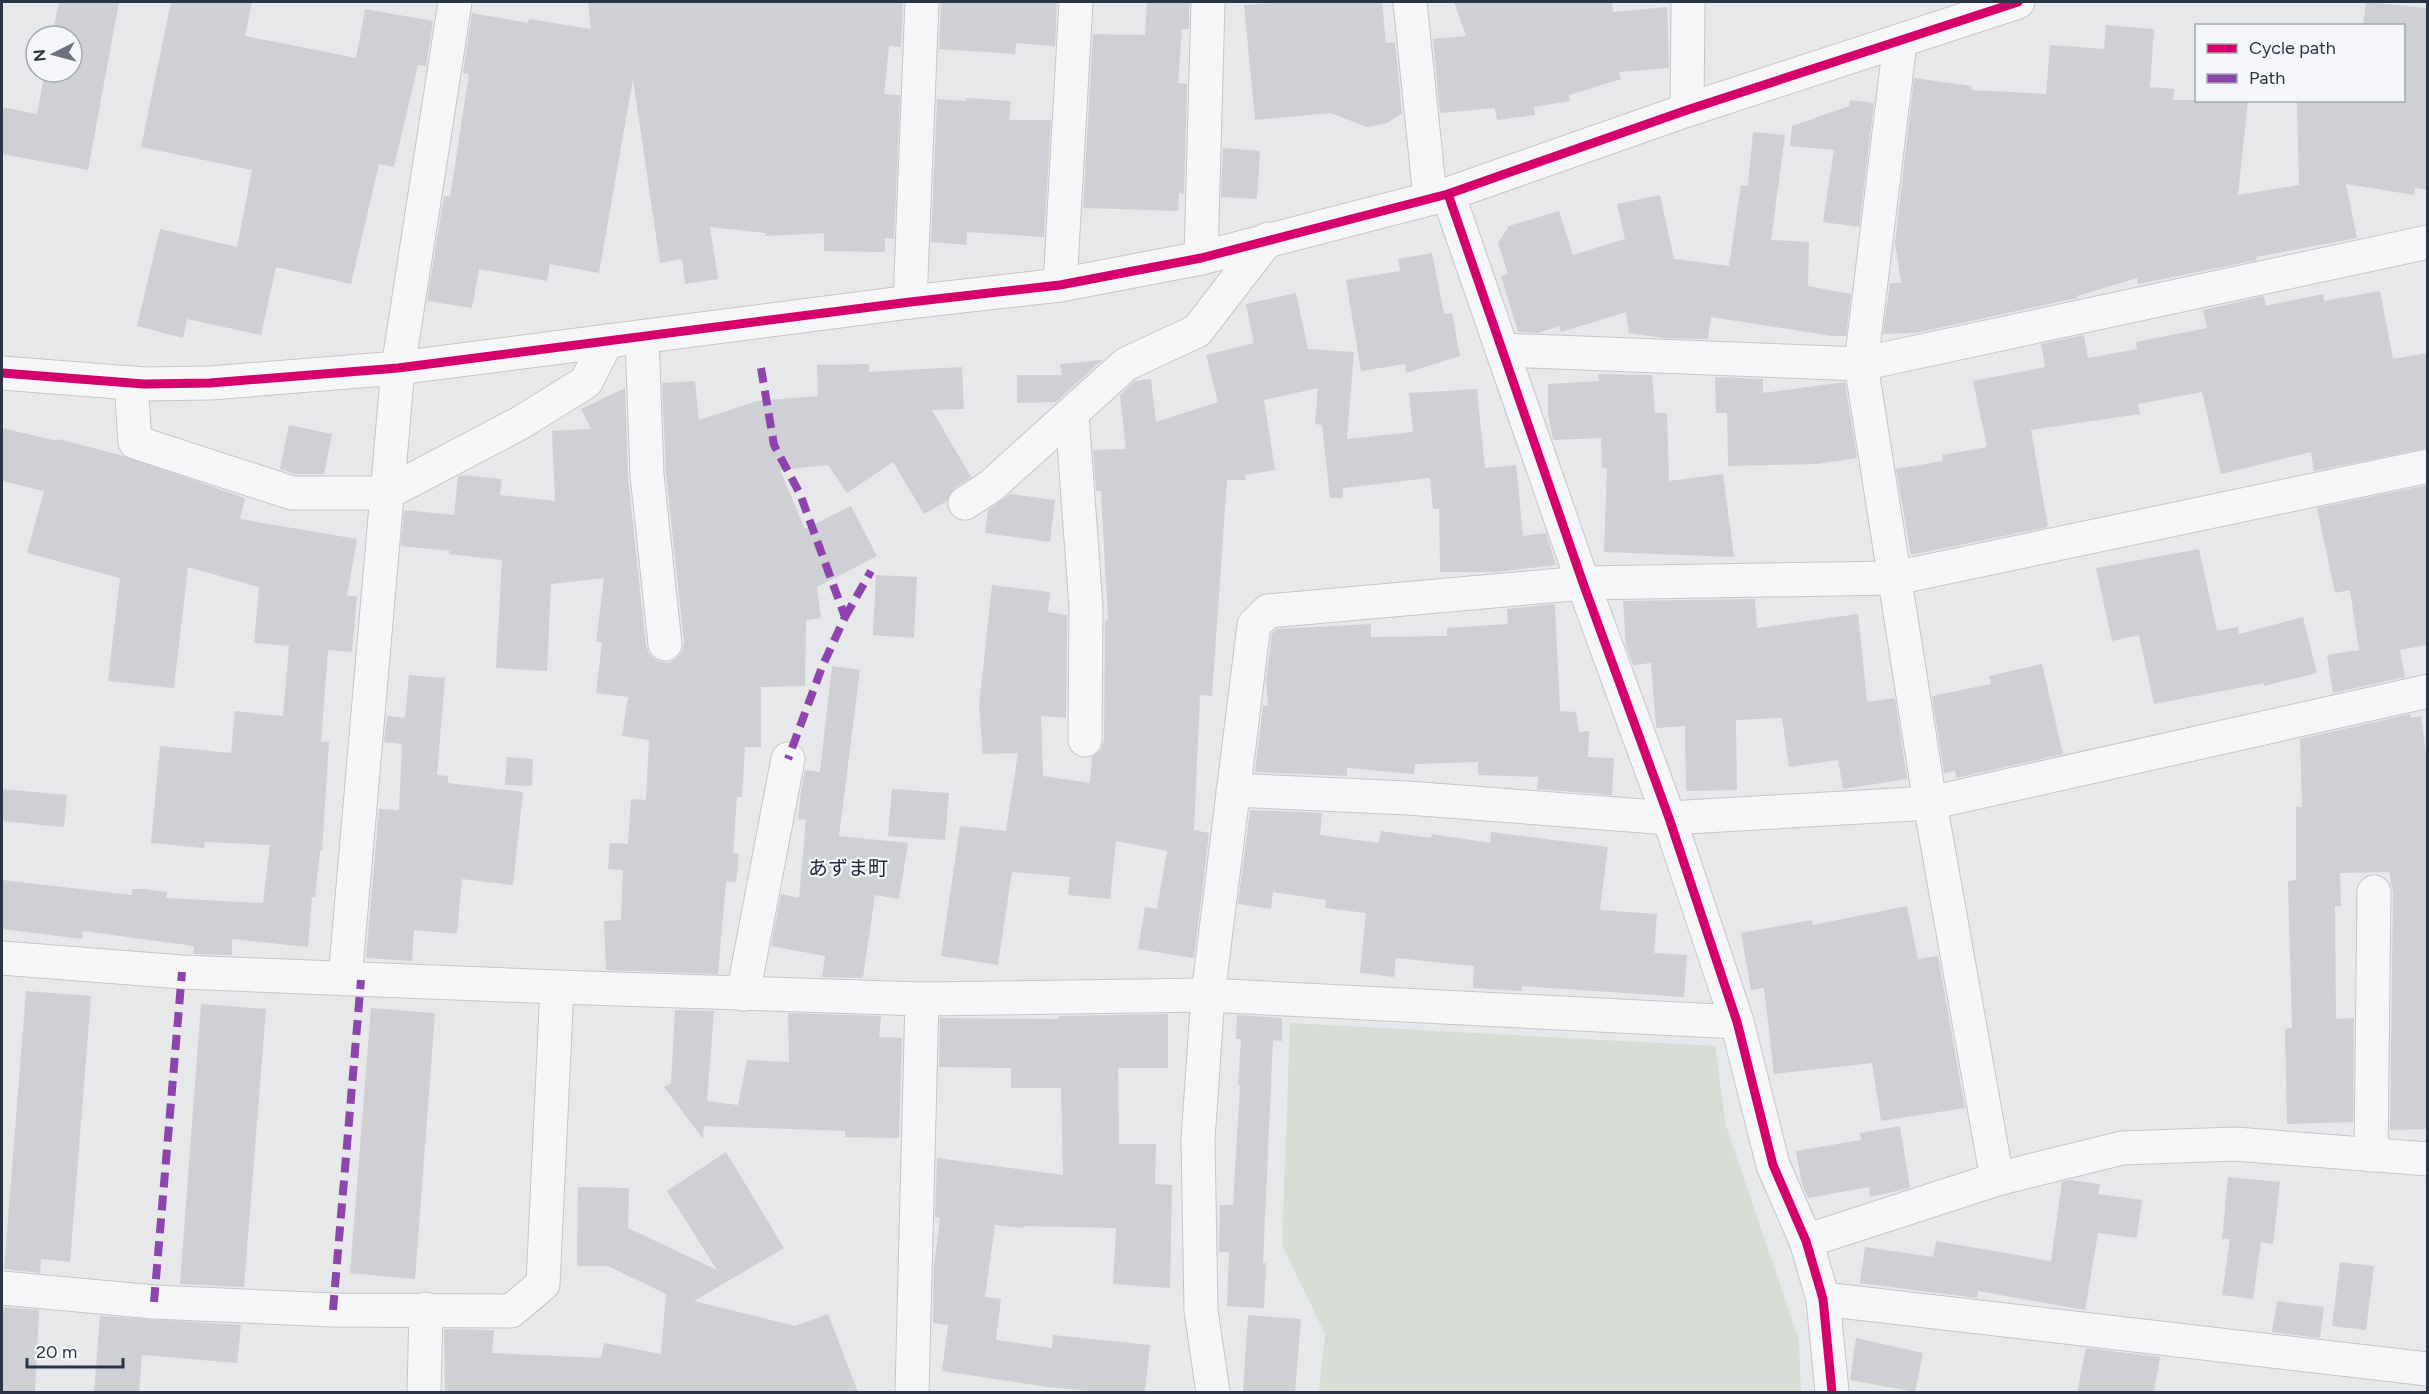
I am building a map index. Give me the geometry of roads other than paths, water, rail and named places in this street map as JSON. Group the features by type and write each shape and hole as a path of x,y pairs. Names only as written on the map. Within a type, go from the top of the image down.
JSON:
{"street":[{"path":"345,979 398,368 455,2"},
{"path":"910,302 922,2"},
{"path":"1060,285 1076,2"},
{"path":"1201,258 1208,2"},
{"path":"1410,2 1439,196 1502,350 1583,583 1669,818 1737,1022 1773,1165 1806,1241 1823,1299 1832,1392"},
{"path":"1687,110 1688,2"},
{"path":"2,373 131,383 210,383 398,368 1060,285 1201,258 1439,196 1687,110 2018,2"},
{"path":"1900,42 1861,364 1930,803 1997,1179"},
{"path":"965,503 991,486 1126,364 1197,331 1268,239"},
{"path":"1502,350 1861,364 2427,242"},
{"path":"642,337 647,475 665,644"},
{"path":"131,383 135,442 292,493 387,493 520,423 585,382 607,341"},
{"path":"1072,415 1086,607 1086,740"},
{"path":"1213,1392 1201,1311 1198,1139 1208,995 1254,625 1268,611 1583,583 1895,578 2427,466"},
{"path":"1233,790 1408,798 1669,818 1930,803 2427,692"},
{"path":"743,994 788,759"},
{"path":"2371,1155 2374,892"},
{"path":"2,958 182,972 743,994 922,999 1208,995 1737,1022"},
{"path":"2,1288 154,1302 333,1310 511,1311 543,1284 557,987"},
{"path":"912,1392 922,999"},
{"path":"1806,1241 1997,1179 2122,1148 2235,1144 2427,1159"},
{"path":"1823,1299 2427,1369"},
{"path":"424,1392 426,1310"}],"district":[{"name":"あずま町","path":"848,868"}]}
